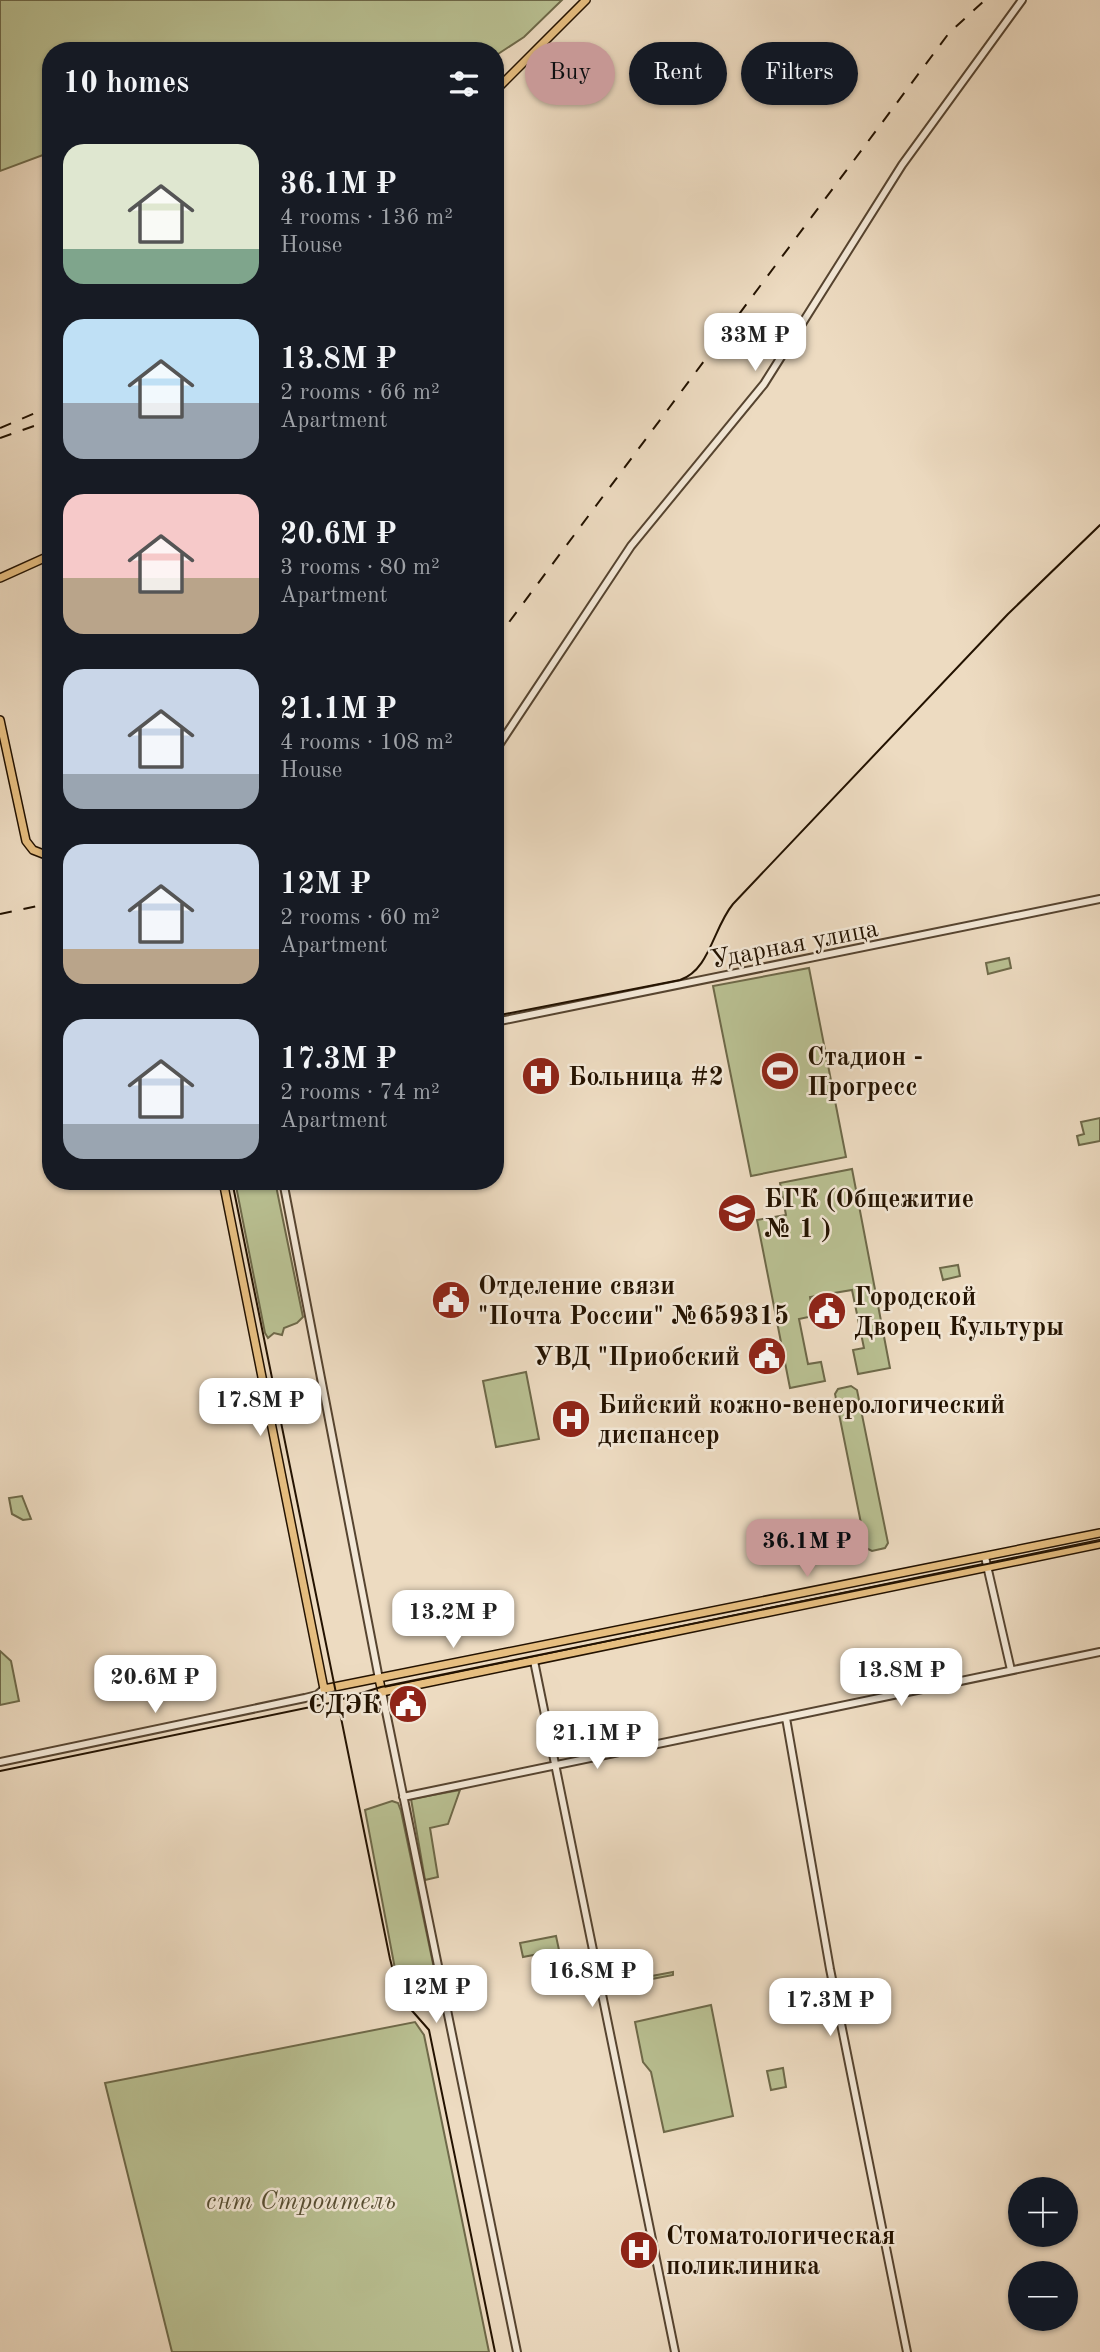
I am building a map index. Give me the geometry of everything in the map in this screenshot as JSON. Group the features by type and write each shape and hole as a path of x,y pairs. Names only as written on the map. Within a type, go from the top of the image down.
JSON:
{"main road":[{"path":"504,82 586,0"},
{"path":"0,578 42,559"},
{"path":"0,720 26,841 33,850 42,854"},
{"path":"225,1190 324,1689 532,1650 1100,1533"},
{"path":"1066,1540 1069,1550"},
{"path":"379,1679 382,1692 1100,1544"},
{"path":"701,1615 703,1626"}],"street":[{"path":"504,737 631,546 764,384 902,165 1022,0"},
{"name":"Ударная улица","path":"504,1020 1100,900"},
{"path":"285,1190 379,1679"},
{"path":"985,1557 1010,1670"},
{"path":"403,1797 1100,1652"},
{"path":"534,1661 675,2352"},
{"path":"0,1762 305,1698 317,1695 324,1689"},
{"path":"382,1692 517,2352"},
{"path":"786,1718 830,1969 907,2352"}],"green space":[{"path":"0,0 562,0 524,37 504,50 504,42 42,42 42,155 0,171"},
{"path":"1009,958 1011,968 988,974 986,963"},
{"name":"Стадион - Прогресс","path":"809,968 846,1157 751,1176 713,986"},
{"path":"1100,1118 1100,1141 1079,1145 1077,1136 1084,1134 1081,1122"},
{"path":"852,1169 890,1368 858,1374 853,1350 864,1348 852,1290 810,1297 813,1316 799,1319 808,1364 821,1362 825,1381 790,1388 757,1220 786,1215 780,1183"},
{"path":"237,1190 277,1190 303,1317 297,1323 284,1328 282,1335 274,1333 268,1338"},
{"path":"958,1265 960,1276 943,1280 940,1268"},
{"path":"526,1372 539,1439 496,1447 483,1381"},
{"path":"851,1386 857,1390 888,1543 885,1548 872,1551 866,1548 835,1394 838,1389"},
{"path":"22,1496 31,1519 23,1520 12,1514 9,1498"},
{"path":"0,1651 11,1661 19,1701 0,1705"},
{"path":"460,1790 448,1824 430,1828 438,1877 425,1880 411,1799"},
{"path":"392,1801 398,1803 401,1811 435,1973 433,1985 428,1984 425,1972 409,1973 395,1969 365,1810"},
{"path":"556,1936 559,1950 523,1957 520,1943"},
{"path":"673,1972 673,1975 610,1987 609,1984"},
{"path":"711,2005 733,2116 664,2132 651,2072 643,2062 635,2022"},
{"name":"снт Строитель","path":"415,2022 424,2035 489,2352 172,2352 105,2083"},
{"path":"783,2068 786,2087 771,2090 767,2071"}],"tram line":[{"path":"504,1014 680,980 690,975 705,958 733,904 1008,614 1100,525"},
{"path":"234,1190 390,1959 400,1997 429,2030 495,2352"},
{"path":"0,1771 330,1703 381,1687 1100,1541"}],"railway":[{"path":"504,629 949,33 985,0"},
{"path":"0,428 40,411"},
{"path":"0,438 42,423"},
{"path":"0,914 42,905"}],"place":[{"name":"Стадион - Прогресс","path":"780,1071"},
{"name":"Больница #2","path":"541,1076"},
{"name":"БГК (Общежитие № 1 )","path":"737,1213"},
{"name":"Отделение связи \"Почта России\" №659315","path":"451,1300"},
{"name":"Городской Дворец Культуры","path":"827,1311"},
{"name":"УВД \"Приобский","path":"767,1356"},
{"name":"Бийский кожно-венерологический диспансер","path":"571,1419"},
{"name":"СДЭК","path":"408,1704"},
{"name":"Стоматологическая поликлиника","path":"639,2250"}]}
